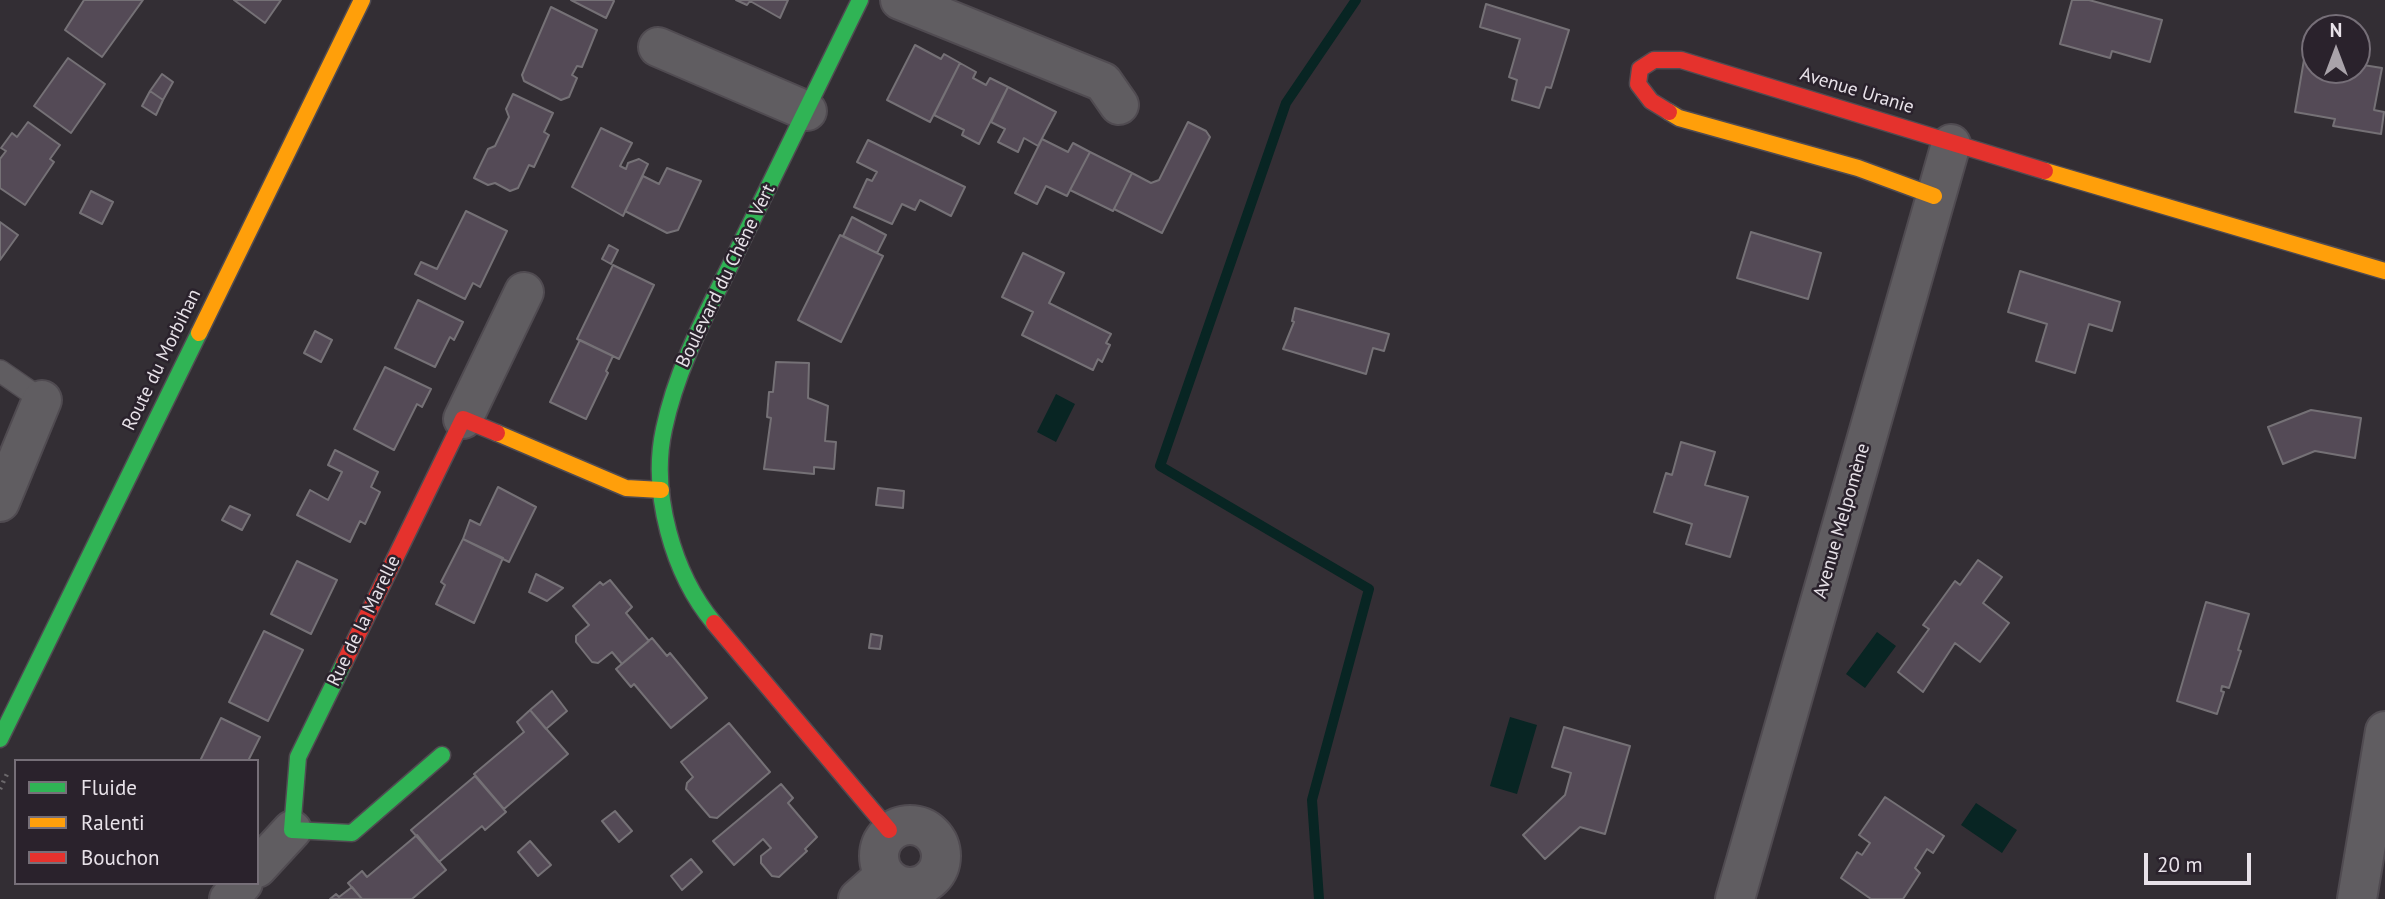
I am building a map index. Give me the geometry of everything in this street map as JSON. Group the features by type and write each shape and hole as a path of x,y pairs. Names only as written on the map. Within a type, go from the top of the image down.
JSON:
{"street":[{"name":"Route du Morbihan","path":"0,739 362,0"},
{"name":"Boulevard du Chêne Vert","path":"860,0 682,364 663,431 661,490 674,550 696,601 889,830"},
{"path":"900,0 1103,82 1119,105"},
{"path":"658,47 807,111"},
{"name":"Avenue Uranie","path":"1934,196 1858,168 1679,118 1651,101 1638,84 1640,69 1654,60 1681,60 1865,115 1951,144 2385,271"},
{"name":"Avenue Melpomène","path":"1735,899 1951,144"},
{"name":"Rue de la Marelle","path":"292,830 298,757 524,292"},
{"path":"0,502 42,400"},
{"path":"463,419 626,488 661,490"},
{"path":"2357,899 2385,731"},
{"path":"259,866 292,830 352,833 442,755"},
{"path":"911,822 938,838 942,862 935,891 871,888 877,856 889,830 911,822"},
{"path":"229,899 241,885"}],"lane":[{"path":"0,371 42,400"}],"shaded area":[{"path":"1056,394 1075,404 1056,442 1037,432"},
{"path":"1877,632 1896,646 1865,688 1846,674"},
{"path":"1510,717 1537,725 1517,794 1490,786"},
{"path":"1976,803 2017,830 2002,853 1961,825"}],"building":[{"path":"84,0 143,0 102,57 65,30"},
{"path":"234,0 281,0 265,23"},
{"path":"571,0 613,0 614,1 606,18"},
{"path":"736,0 788,0 780,18 750,1 747,5"},
{"path":"2072,0 2089,0 2162,20 2150,62 2112,51 2110,58 2060,44"},
{"path":"1486,4 1569,30 1551,88 1546,87 1539,108 1512,100 1517,80 1509,77 1520,39 1480,27"},
{"path":"551,7 597,30 582,67 577,66 572,75 577,78 569,97 561,100 524,81 522,75"},
{"path":"915,45 941,59 944,54 960,63 930,122 887,100"},
{"path":"68,58 105,84 71,133 34,106"},
{"path":"960,63 976,72 973,78 986,85 990,78 1008,87 979,144 962,135 964,130 934,115"},
{"path":"2371,66 2382,68 2374,110 2384,112 2381,134 2333,126 2335,119 2295,112 2301,77 2301,84 2371,84"},
{"path":"162,74 173,82 163,100 150,91"},
{"path":"1008,87 1056,112 1038,146 1024,138 1018,152 998,142 1005,129 991,122"},
{"path":"150,91 163,100 156,115 142,106"},
{"path":"513,94 553,113 544,132 549,135 534,167 529,165 518,188 510,191 495,183 488,185 474,178 488,149 495,146 509,117 506,109"},
{"path":"28,122 60,145 50,159 54,162 25,205 0,188 0,159 6,151 1,148 12,133 17,137"},
{"path":"1188,122 1206,131 1210,137 1162,233 1114,209 1132,173 1151,183 1159,180"},
{"path":"601,128 632,143 620,166 626,169 628,163 639,159 648,164 623,216 572,187"},
{"path":"1042,139 1068,152 1073,143 1090,152 1067,196 1046,186 1037,204 1015,193"},
{"path":"868,140 965,187 951,216 920,200 915,210 902,204 892,224 854,207 867,179 872,181 877,172 857,162"},
{"path":"1090,152 1132,173 1113,211 1070,190"},
{"path":"667,168 701,181 678,230 667,233 625,211 643,176 659,184"},
{"path":"91,191 113,202 102,224 80,213"},
{"path":"466,211 507,231 480,287 473,283 465,299 415,274 421,262 437,269"},
{"path":"852,217 886,235 877,253 843,236"},
{"path":"0,222 18,235 0,260"},
{"path":"1751,232 1821,253 1808,299 1737,278"},
{"path":"840,235 883,256 841,342 798,320"},
{"path":"609,245 618,250 611,264 602,259"},
{"path":"1023,253 1064,273 1049,303 1111,334 1106,343 1110,345 1102,362 1098,359 1093,370 1022,335 1033,312 1002,297"},
{"path":"613,265 654,285 619,359 577,339"},
{"path":"2020,271 2120,302 2112,331 2089,324 2075,373 2036,361 2047,324 2008,312"},
{"path":"418,300 463,322 454,340 450,337 435,367 395,348"},
{"path":"1295,308 1389,334 1384,351 1373,348 1366,374 1283,349 1294,322"},
{"path":"315,331 332,340 321,362 304,353"},
{"path":"580,340 613,356 606,371 608,373 586,419 550,402"},
{"path":"776,362 809,363 808,398 828,406 825,441 836,442 834,469 814,467 814,474 764,469 771,418 767,417 769,392 773,392"},
{"path":"385,367 431,389 422,407 417,404 394,450 354,429"},
{"path":"2311,410 2361,418 2355,458 2315,451 2283,464 2268,427"},
{"path":"1681,442 1715,452 1705,485 1748,497 1730,557 1686,544 1692,524 1654,512 1666,473 1672,475"},
{"path":"335,450 378,472 371,487 380,492 365,524 360,521 350,542 297,515 310,490 328,500 342,472 328,465"},
{"path":"498,487 536,507 509,562 463,539 470,520 480,525"},
{"path":"878,488 904,491 903,508 876,505"},
{"path":"230,506 250,515 242,530 222,520"},
{"path":"463,539 503,558 474,623 436,604 445,585 441,582"},
{"path":"1978,560 2002,577 1983,603 2009,623 1980,662 1955,643 1923,692 1898,672 1929,629 1923,625 1955,581 1960,585"},
{"path":"297,561 337,580 311,634 271,614"},
{"path":"536,574 563,588 547,601 529,592"},
{"path":"610,580 632,607 626,613 649,641 622,664 612,652 598,663 592,662 576,642 576,636 589,625 573,606 600,582 603,585"},
{"path":"2206,602 2249,614 2229,688 2222,686 2221,691 2224,692 2217,714 2177,701"},
{"path":"264,631 303,650 268,721 229,702"},
{"path":"871,634 882,636 880,649 869,648"},
{"path":"652,638 667,656 670,653 707,698 671,728 634,684 631,687 616,669"},
{"path":"552,691 567,711 546,729 530,710"},
{"path":"530,710 568,754 504,809 474,774 524,732 517,722"},
{"path":"221,718 260,737 249,759 201,759"},
{"path":"729,723 770,772 717,818 710,817 686,789 687,783 693,777 681,762"},
{"path":"1564,727 1630,746 1605,834 1580,827 1545,859 1523,835 1565,795 1571,773 1552,767"},
{"path":"475,776 506,812 485,830 482,826 439,862 411,830"},
{"path":"781,784 793,798 788,803 817,837 805,849 807,851 779,877 772,876 761,863 761,856 771,848 763,839 734,865 713,841"},
{"path":"1885,797 1944,836 1933,853 1927,849 1915,868 1920,873 1903,899 1871,899 1841,878 1857,852 1862,855 1870,843 1859,835"},
{"path":"615,811 632,831 619,842 602,821"},
{"path":"417,835 446,870 412,899 362,899 348,883 362,871 367,877"},
{"path":"530,841 551,865 538,876 518,852"},
{"path":"691,859 702,872 682,890 671,876"},
{"path":"352,887 362,899 330,899 336,894 339,897"}],"waterway":[{"path":"1319,899 1312,800 1369,589 1160,466 1286,103 1356,0"}],"traffic: fast":[{"path":"714,623 687,581 668,532 660,479 664,429 678,380 697,334 860,0"},
{"path":"0,739 199,333"},
{"path":"344,663 298,757 292,830 352,833 442,755"}],"traffic: slow":[{"path":"199,333 362,0"},
{"path":"1669,112 1679,118 1858,168 1934,196"},
{"path":"2045,171 2385,271"},
{"path":"497,433 626,488 661,490"}],"traffic: jam":[{"path":"1669,112 1651,101 1638,84 1640,69 1654,60 1681,60 2045,171"},
{"path":"344,663 463,419 497,433"},
{"path":"714,623 889,830"}]}
